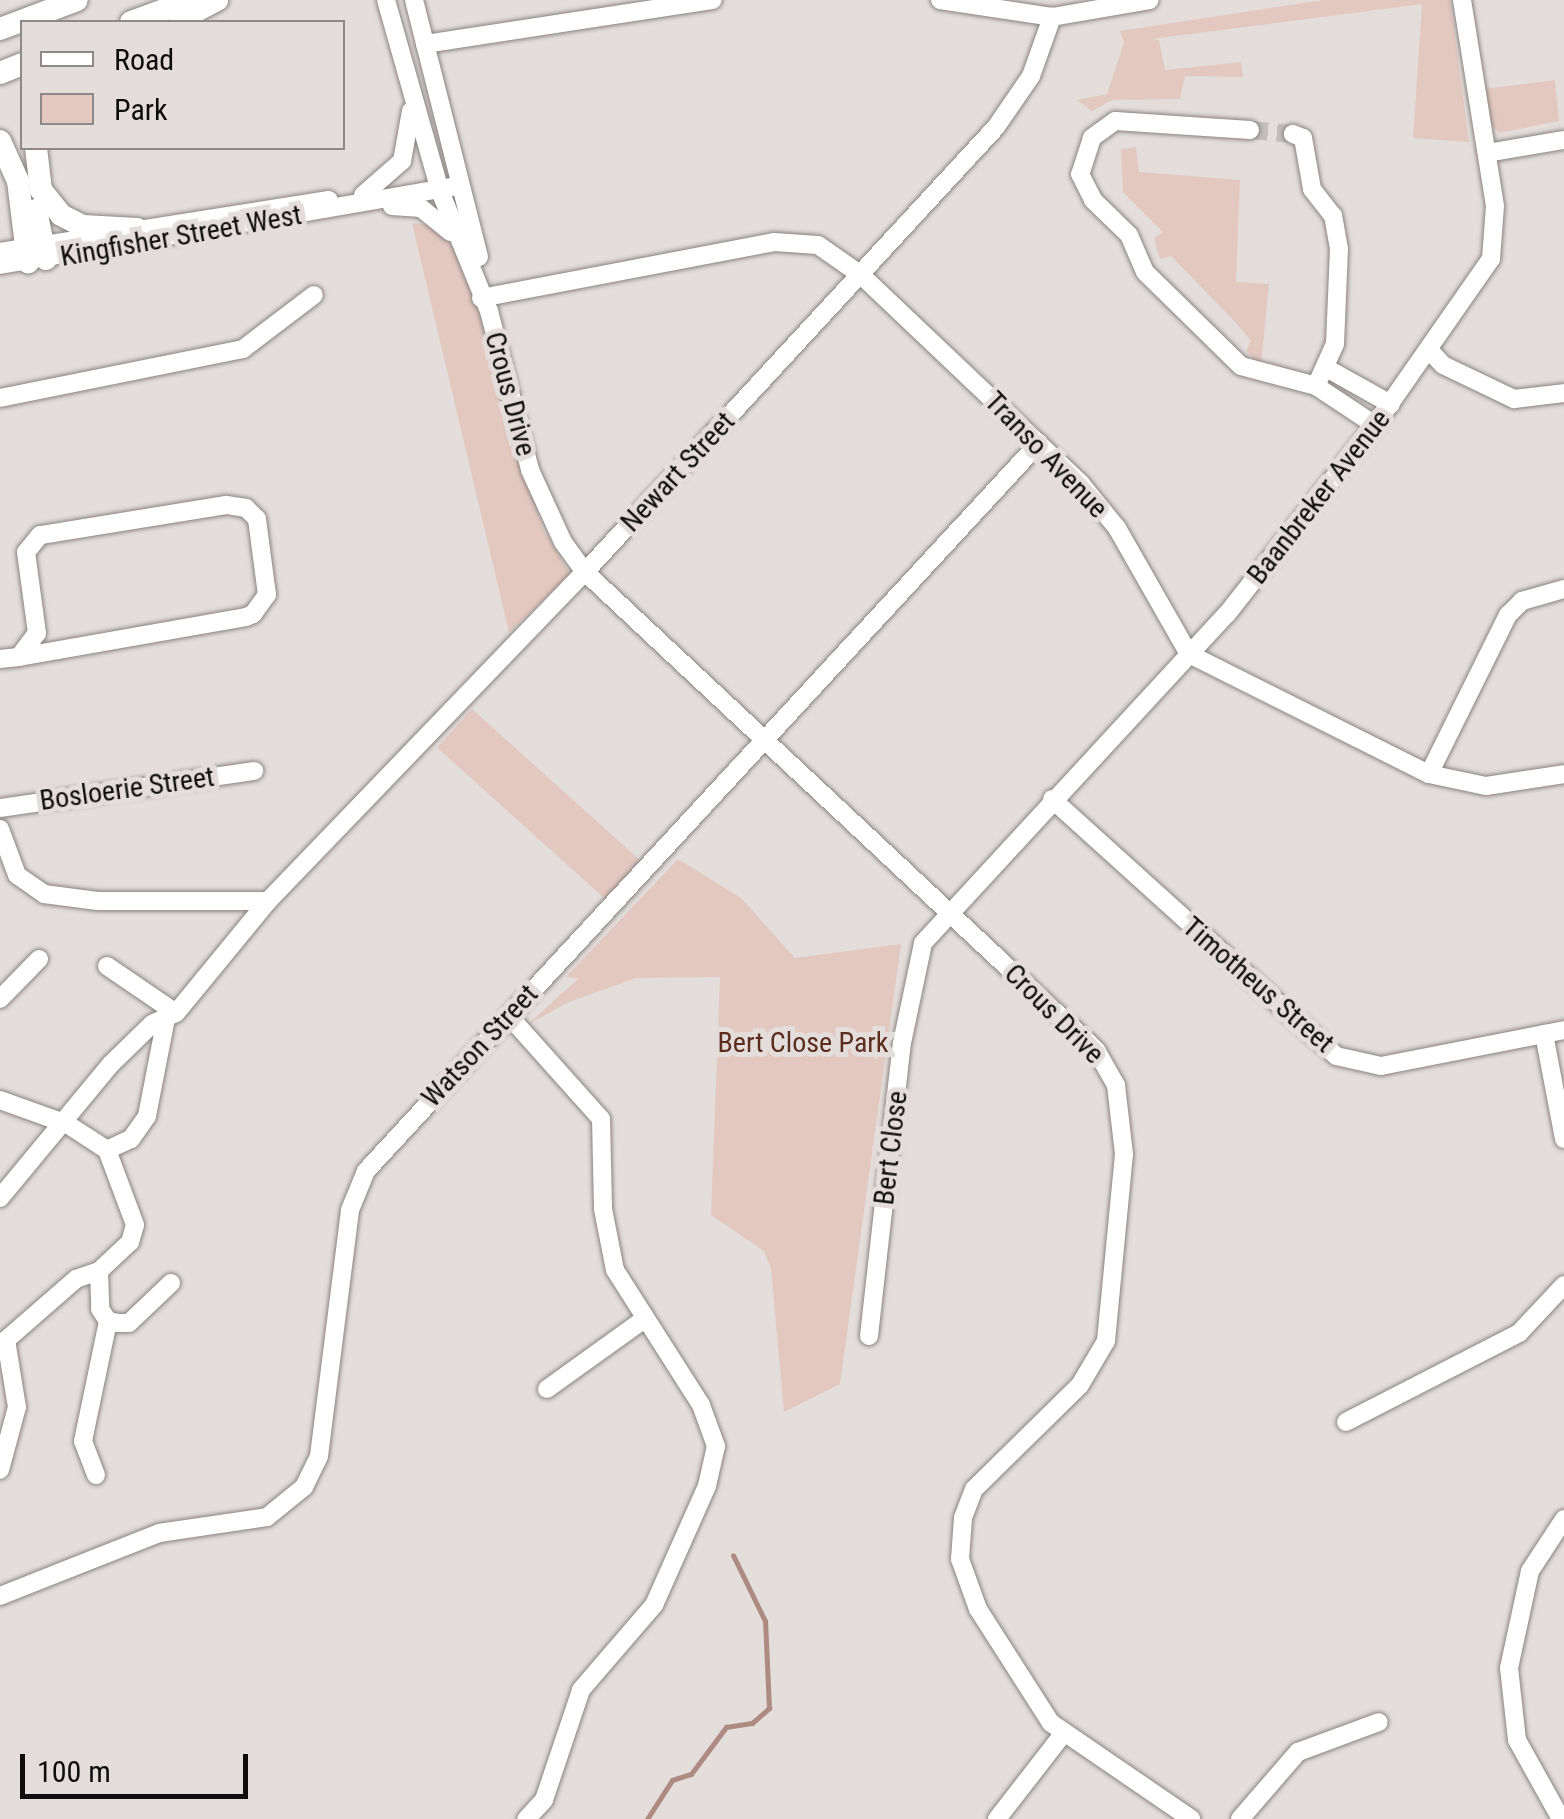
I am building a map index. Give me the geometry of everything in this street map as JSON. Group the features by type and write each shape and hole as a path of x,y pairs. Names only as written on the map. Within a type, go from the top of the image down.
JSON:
{"main road":[{"path":"26,20 77,0"},
{"path":"137,20 190,0"},
{"path":"178,20 217,0"},
{"path":"0,141 18,181 36,253"},
{"path":"28,150 36,253"},
{"path":"36,150 41,190 61,215 83,226 137,230"}],"street":[{"name":"Crous Drive","path":"386,0 438,186 487,301"},
{"name":"Crous Drive","path":"414,0 530,470 554,526 585,572 1096,1050 1116,1085 1124,1116 1120,1221 1101,1355 1080,1385 989,1470 966,1505 960,1532 971,1597 1040,1710 1063,1734 1190,1819"},
{"path":"425,44 713,0"},
{"path":"940,0 1052,17 1150,0"},
{"name":"Baanbreker Avenue","path":"950,912 1189,654 1376,425 1491,259 1496,232 1462,0"},
{"name":"Newart Street","path":"170,1018 268,901 585,572 1018,100 1052,17"},
{"path":"362,200 395,170 407,151 410,92"},
{"path":"1250,130 1115,121 1092,138 1080,174 1092,200 1129,235 1145,272 1241,366 1316,386 1376,425"},
{"path":"1293,134 1303,138 1312,189 1336,222 1335,344 1328,369 1316,386"},
{"path":"1487,153 1564,140"},
{"name":"Kingfisher Street West","path":"0,252 36,253 362,200 458,180"},
{"name":"Kingfisher Street West","path":"0,266 36,253 137,230 362,200 432,212 473,266"},
{"name":"Transo Avenue","path":"487,301 796,240 835,254 1039,443 1117,528 1189,654"},
{"path":"0,398 243,349 314,294"},
{"path":"1430,351 1443,365 1514,399 1564,393"},
{"path":"1328,369 1391,404"},
{"name":"Watson Street","path":"0,1596 159,1533 268,1517 304,1487 319,1456 356,1190 384,1148 1039,443"},
{"path":"238,505 259,524 265,600 246,617 10,658 37,633 26,552 46,532 238,505"},
{"path":"1429,774 1508,615 1522,600 1564,589"},
{"path":"1189,654 1429,774 1486,786 1564,774"},
{"name":"Bosloerie Street","path":"0,808 254,771"},
{"name":"Timotheus Street","path":"1052,799 1336,1056 1382,1066 1564,1030"},
{"path":"0,828 17,875 44,894 98,901 268,901"},
{"name":"Bert Close","path":"870,1336 913,967 930,930 950,912"},
{"path":"0,999 39,959"},
{"path":"108,966 170,1018"},
{"path":"508,1016 601,1119 606,1237 615,1270 711,1422 715,1466 654,1605 581,1690 544,1800 526,1819"},
{"path":"0,1198 67,1124 122,1052 152,1024 170,1018"},
{"path":"107,1150 131,1139 146,1116 170,1018"},
{"path":"1544,1034 1564,1139"},
{"path":"0,1100 67,1124 107,1150 135,1225 130,1242 99,1271 76,1279 6,1340 17,1407 0,1470"},
{"path":"96,1475 84,1440 108,1322 98,1300 99,1271"},
{"path":"108,1322 129,1322 171,1283"},
{"path":"1346,1422 1518,1333 1547,1310 1564,1284"},
{"path":"547,1389 644,1320"},
{"path":"1561,1819 1517,1740 1508,1668 1530,1570 1564,1519"},
{"path":"1240,1819 1298,1752 1378,1722"},
{"path":"997,1819 1063,1734"}],"green space":[{"path":"1323,0 1450,0 1469,142 1413,138 1422,4 1152,39 1159,40 1165,70 1241,62 1243,77 1185,76 1180,99 1112,100 1092,111 1077,100 1107,94 1124,43 1120,31"},
{"path":"1555,80 1559,121 1500,133 1485,119 1484,89"},
{"path":"1136,147 1139,172 1240,180 1236,282 1269,284 1261,365 1246,351 1251,341 1237,324 1171,256 1160,259 1154,238 1163,232 1123,192 1121,149"},
{"path":"412,223 439,226 468,274 542,527 570,574 509,632"},
{"path":"472,709 641,862 607,900 437,748"},
{"name":"Bert Close Park","path":"678,859 741,898 795,958 901,944 840,1384 784,1412 771,1269 764,1251 711,1215 720,977 636,978 569,1002 527,1025 579,978 566,977"}],"waterway":[{"path":"647,1819 672,1780 691,1774 726,1727 752,1723 769,1708 765,1621 733,1555"}],"tunnel":[{"path":"1250,130 1293,134"}]}
